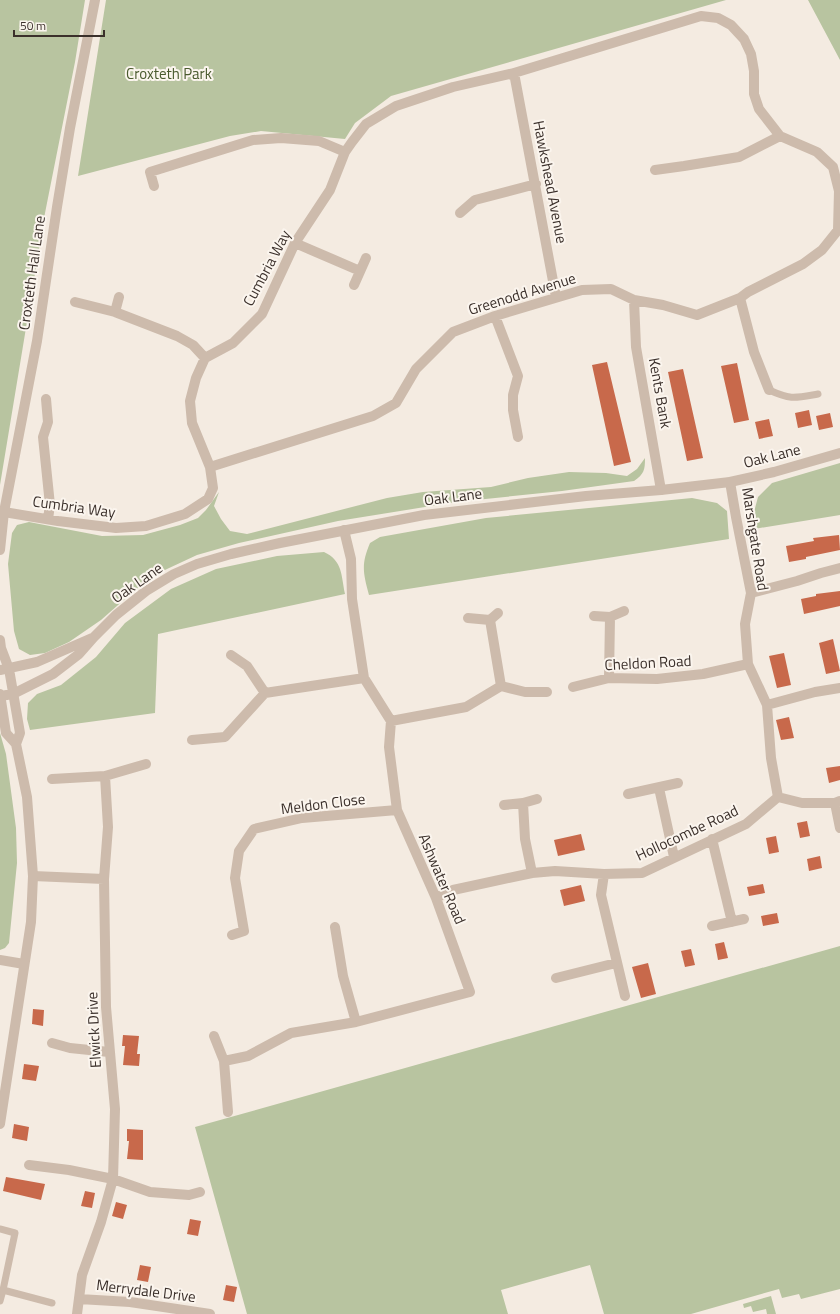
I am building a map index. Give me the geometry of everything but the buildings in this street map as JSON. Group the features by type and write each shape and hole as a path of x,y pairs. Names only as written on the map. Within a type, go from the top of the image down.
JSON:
{"street":[{"name":"Croxteth Hall Lane","path":"0,550 4,512 37,340 69,135 95,0"},
{"name":"Cumbria Way","path":"4,512 116,528 146,526 185,514 208,499 213,488 210,467 192,423 190,401 196,378 205,358 233,344 262,314 295,243 330,190 345,152 366,124 396,106 453,87 514,73 701,16"},
{"name":"Greenodd Avenue","path":"210,467 373,416 396,403 416,369 454,332 495,316 582,290 611,289 634,300 663,304 697,315 740,298 748,292 803,264 822,250 839,230 839,191 833,167 817,152 780,136 759,109 754,94 754,71 751,54 744,39 731,25 718,18 701,16"},
{"name":"Hawkshead Avenue","path":"514,73 556,297"},
{"path":"655,170 739,157 780,136"},
{"path":"154,186 150,172 252,140 281,138 319,141 345,152"},
{"path":"460,213 475,200 536,184"},
{"path":"295,243 360,271"},
{"path":"354,286 366,258"},
{"path":"115,312 119,297"},
{"path":"740,298 754,352 769,390"},
{"name":"Kents Bank","path":"634,300 636,347 661,490"},
{"path":"75,302 115,312 177,336 193,345 205,358"},
{"path":"495,316 518,376 513,395 513,410 518,437"},
{"path":"46,399 48,422 43,437 50,505 48,519"},
{"name":"Oak Lane","path":"0,695 13,694 53,674 79,654 116,615 146,591 174,574 197,564 231,554 424,515 586,496 661,490 730,482 774,472 840,453"},
{"name":"Marshgate Road","path":"730,482 751,593 745,624 748,664 767,705 771,758 778,797"},
{"path":"344,530 351,559 352,599 364,678 391,721 466,707 501,686 525,692 547,692"},
{"path":"751,593 840,568"},
{"path":"594,616 610,617 624,611"},
{"path":"468,618 490,620 498,613"},
{"path":"609,678 610,617"},
{"path":"490,620 501,686"},
{"name":"Oak Lane","path":"5,669 37,662 94,637"},
{"path":"0,647 13,694 20,733 16,744"},
{"path":"231,654 248,666 265,693"},
{"name":"Cheldon Road","path":"573,687 609,678 657,679 680,677 703,674 748,664"},
{"path":"192,740 225,737 265,693 364,678"},
{"path":"0,686 13,694"},
{"path":"767,705 815,692 840,688"},
{"path":"0,695 6,733 16,744 27,797 33,876 31,922 0,1124"},
{"name":"Ashwater Road","path":"224,1061 248,1056 290,1033 356,1022 470,992 436,898 397,810 389,747 391,721"},
{"path":"52,779 105,776 146,764"},
{"name":"Elwick Drive","path":"105,776 108,826 104,879 106,1007 115,1109 113,1180"},
{"path":"628,794 678,783"},
{"path":"659,788 674,857"},
{"path":"778,797 802,803 838,802 840,828"},
{"name":"Hollocombe Road","path":"436,898 453,890 532,873 555,871 604,874 642,873 746,824 778,797"},
{"path":"504,805 523,804 537,799"},
{"path":"523,804 525,839 532,873"},
{"name":"Meldon Close","path":"232,935 244,932 235,878 239,852 254,829 302,818 397,810"},
{"path":"712,839 732,922"},
{"path":"604,874 601,895 625,996"},
{"path":"33,876 104,879"},
{"path":"712,926 744,919"},
{"path":"335,927 343,976 356,1022"},
{"path":"0,960 24,964"},
{"path":"556,978 616,962"},
{"path":"214,1036 224,1061 228,1112"},
{"path":"52,1043 70,1048 109,1052"},
{"path":"29,1165 68,1170 113,1180 150,1192 189,1195 200,1192"},
{"name":"Merrydale Drive","path":"77,1314 82,1275 101,1222 113,1180"},
{"name":"Merrydale Drive","path":"78,1299 130,1302 210,1314"}],"lane":[{"path":"769,390 782,396 792,398 818,394"},
{"path":"0,1229 15,1233 0,1302"},
{"path":"3,1290 52,1302"}],"green space":[{"path":"0,0 85,0 75,62 45,213 0,485"},
{"name":"Croxteth Park","path":"106,0 726,0 391,96 355,123 345,139 261,131 230,136 78,176"},
{"path":"808,0 840,0 840,60"},
{"path":"645,458 645,466 643,471 634,481 562,491 456,502 338,521 239,543 197,555 152,576 101,620 69,642 45,653 30,655 19,649 14,631 8,564 12,533 17,525 29,522 102,536 143,535 180,525 198,518 219,492 214,506 221,519 230,531 247,534 387,498 423,492 491,487 528,478 569,472 606,473 627,476 637,469"},
{"path":"840,463 840,515 754,529 754,512 758,497 772,483"},
{"path":"692,498 717,503 727,511 729,539 369,595 365,581 364,563 367,550 370,543 380,537 486,518"},
{"path":"324,552 338,564 342,575 345,594 158,634 155,713 30,730 27,719 28,703 37,694 61,685 96,657 125,623 171,589 216,569 277,556"},
{"path":"0,733 6,754 16,828 17,863 9,943 5,948 0,950"},
{"path":"840,946 840,1289 801,1299 799,1294 782,1298 779,1289 691,1314 604,1314 590,1265 501,1290 508,1314 247,1314 195,1127"},
{"path":"771,1296 776,1314 767,1314 766,1309 753,1312 751,1306 744,1308 743,1304"}]}
